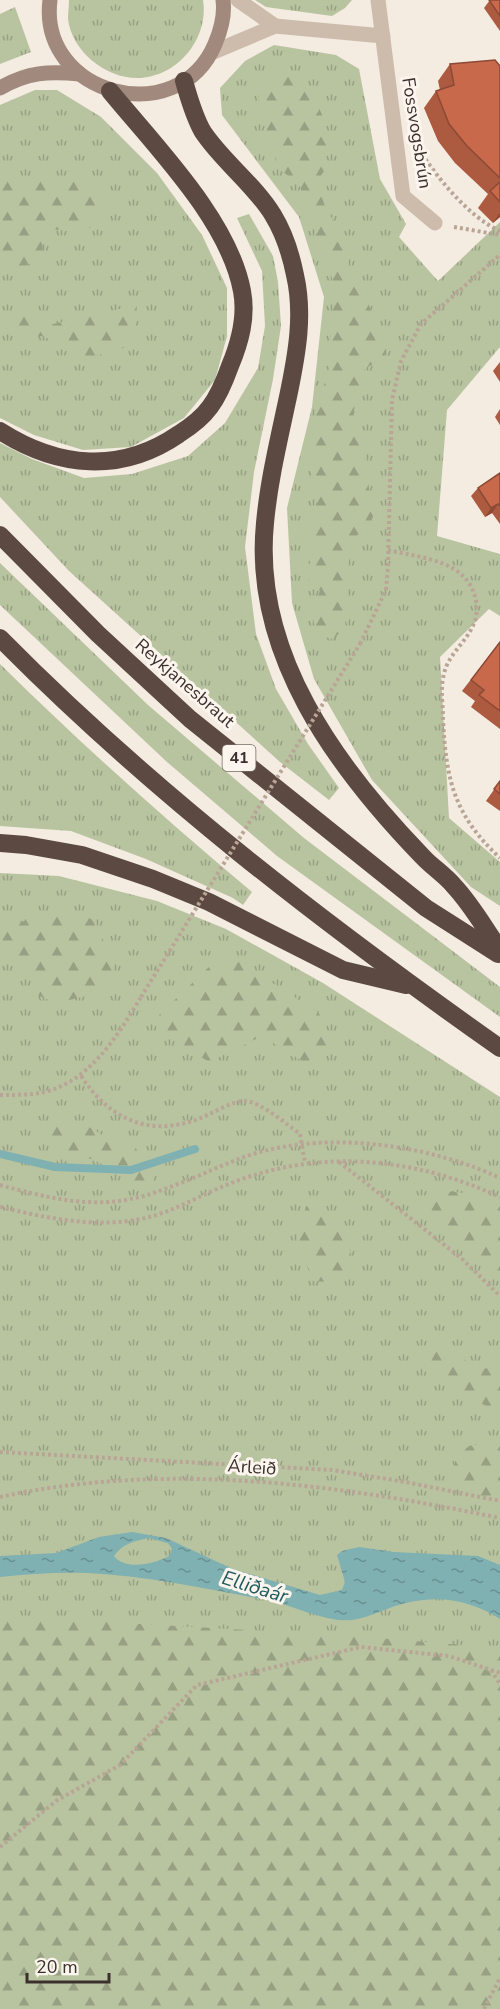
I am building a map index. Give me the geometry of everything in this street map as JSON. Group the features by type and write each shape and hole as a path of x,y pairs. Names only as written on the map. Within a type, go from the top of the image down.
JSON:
{"highway":[{"path":"184,81 202,130 273,215 285,241 296,276 300,313 296,356 267,500 264,546 264,570 268,598 283,654 308,709 340,760 423,857 455,886 500,950"},
{"path":"0,430 36,449 85,462 115,462 145,454 170,441 191,426 210,407 225,381 238,347 243,324 243,293 236,267 223,239 180,176 110,91"},
{"name":"Reykjanesbraut","path":"0,535 98,634 190,719 426,908 500,955"},
{"path":"0,638 153,780 283,887 415,988 500,1048"},
{"path":"0,843 82,855 153,879 209,902 344,970 415,988"}],"main road":[{"path":"50,0 51,25 57,44 67,60 80,74 94,84 110,91 135,95 160,92 184,81 199,68 211,52 220,31 223,0"},
{"path":"0,88 28,75 52,71 80,74"}],"street":[{"path":"238,0 275,26"},
{"name":"Fossvogsbrún","path":"378,0 403,196 435,223"},
{"path":"211,52 275,26 383,36"}],"path":[{"path":"415,142 432,171 451,192 500,233"},
{"path":"435,223 500,233"},
{"path":"0,1095 34,1094 60,1086 81,1076 106,1051 360,644 386,590 392,400 401,361 421,324 500,255"},
{"path":"388,550 441,562 455,568 467,579 474,592 477,607 475,622 447,664 442,680 445,748 452,789 460,809 471,827 500,858"},
{"path":"81,1076 104,1106 124,1118 148,1125 177,1125 245,1101 261,1107 300,1134 305,1163"},
{"path":"0,1185 41,1196 83,1202 135,1198 264,1151 302,1144 379,1144 454,1160 500,1178"},
{"path":"339,1161 461,1258 489,1282 500,1296"},
{"path":"0,1207 71,1221 116,1222 145,1218 169,1210 232,1182 261,1172 305,1163 339,1161 396,1164 441,1175 500,1197"},
{"name":"Árleið","path":"0,1452 332,1470 500,1501"},
{"name":"Árleið","path":"0,1497 36,1489 158,1478 243,1479 340,1489 500,1518"},
{"path":"0,1847 56,1801 120,1765 197,1684 361,1647 448,1656 500,1673"},
{"path":"491,1670 500,1684"},
{"path":"484,2009 500,1978"}],"green space":[{"path":"69,0 203,0 204,14 196,41 179,62 155,75 141,78 128,77 104,69 84,53 71,31 68,19"},
{"path":"255,0 352,0 345,8 332,16 266,7"},
{"path":"15,7 31,52 0,64 0,14"},
{"path":"274,45 336,55 359,69 380,179 406,224 399,237 438,281 500,222 500,347 447,410 437,536 500,554 500,616 489,609 440,657 449,818 500,862 500,906 471,887 372,780 314,679 292,603 287,508 312,407 324,297 299,217 222,115 220,88 245,61"},
{"path":"296,76 308,83 323,117 327,145 325,170 317,181 327,213 337,223 349,257 348,272 363,291 386,347 384,359 365,368 349,429 362,441 373,516 369,526 350,541 345,628 333,639 324,637 318,632 313,620 320,591 309,580 306,570 312,560 304,529 319,513 307,444 329,368 334,284 299,184 278,168 259,104 259,93 275,79"},
{"path":"35,90 57,90 101,117 157,173 202,235 227,288 227,336 215,380 184,418 131,447 83,450 34,435 0,418 0,105"},
{"path":"43,175 75,179 107,199 103,217 91,227 83,230 42,228 43,261 0,272 0,183"},
{"path":"249,214 273,256 278,282 281,326 254,472 245,547 256,634 276,689 308,744 339,788 329,800 280,762 69,571 0,497 0,443 32,459 84,478 132,474 188,456 225,423 258,368 265,326 262,271 237,218"},
{"path":"137,305 134,345 81,360 44,336 15,338 0,325 0,319 24,310 49,325"},
{"path":"0,563 148,705 304,838 500,987 500,1017 277,856 167,762 0,605"},
{"path":"0,664 124,781 252,892 243,905 233,898 146,859 71,831 0,826"},
{"path":"0,873 59,876 157,901 226,929 323,983 500,1097 500,2009 0,2009"},
{"path":"60,912 81,913 94,921 114,962 112,990 56,1003 35,994 27,966 17,960 0,957 0,927"},
{"path":"230,956 319,1013 331,1045 318,1063 307,1064 262,1036 209,1062 156,1028 159,1015 211,965"},
{"path":"73,1123 92,1128 113,1143 133,1143 140,1161 154,1171 153,1184 137,1188 96,1161 66,1154 55,1148 45,1131 56,1124"},
{"path":"441,1190 489,1197 500,1202 500,1275 425,1209 427,1195"},
{"path":"306,1206 320,1207 344,1232 354,1264 342,1283 313,1281 297,1241"},
{"path":"437,1344 453,1348 476,1370 494,1367 500,1369 500,1414 421,1369 424,1355"},
{"path":"500,1441 500,1498 468,1500 452,1478 456,1458 469,1446"},
{"path":"0,1616 351,1636 500,1648 500,2009 0,2009"}],"water":[{"name":"Elliðaár","path":"132,1532 166,1538 233,1569 320,1595 342,1590 345,1582 337,1555 342,1551 359,1547 394,1552 478,1556 500,1565 500,1619 475,1606 449,1600 409,1602 363,1618 342,1620 331,1619 277,1602 132,1577 76,1573 0,1577 0,1556 56,1553 99,1537","holes":["143,1539 168,1543 172,1549 169,1556 140,1565 119,1561 114,1556 125,1546"]}],"building":[{"path":"489,0 500,0 500,16"},
{"path":"495,60 500,66 500,178 467,146 449,124 436,91 454,85 450,64"},
{"path":"500,182 500,202 490,191"},
{"path":"500,473 500,506 498,504 491,508 478,488"},
{"path":"500,642 500,711 479,695 484,690 471,680"},
{"path":"500,781 500,794 494,789"}],"waterway":[{"path":"0,1154 55,1167 131,1170 195,1149"}]}
